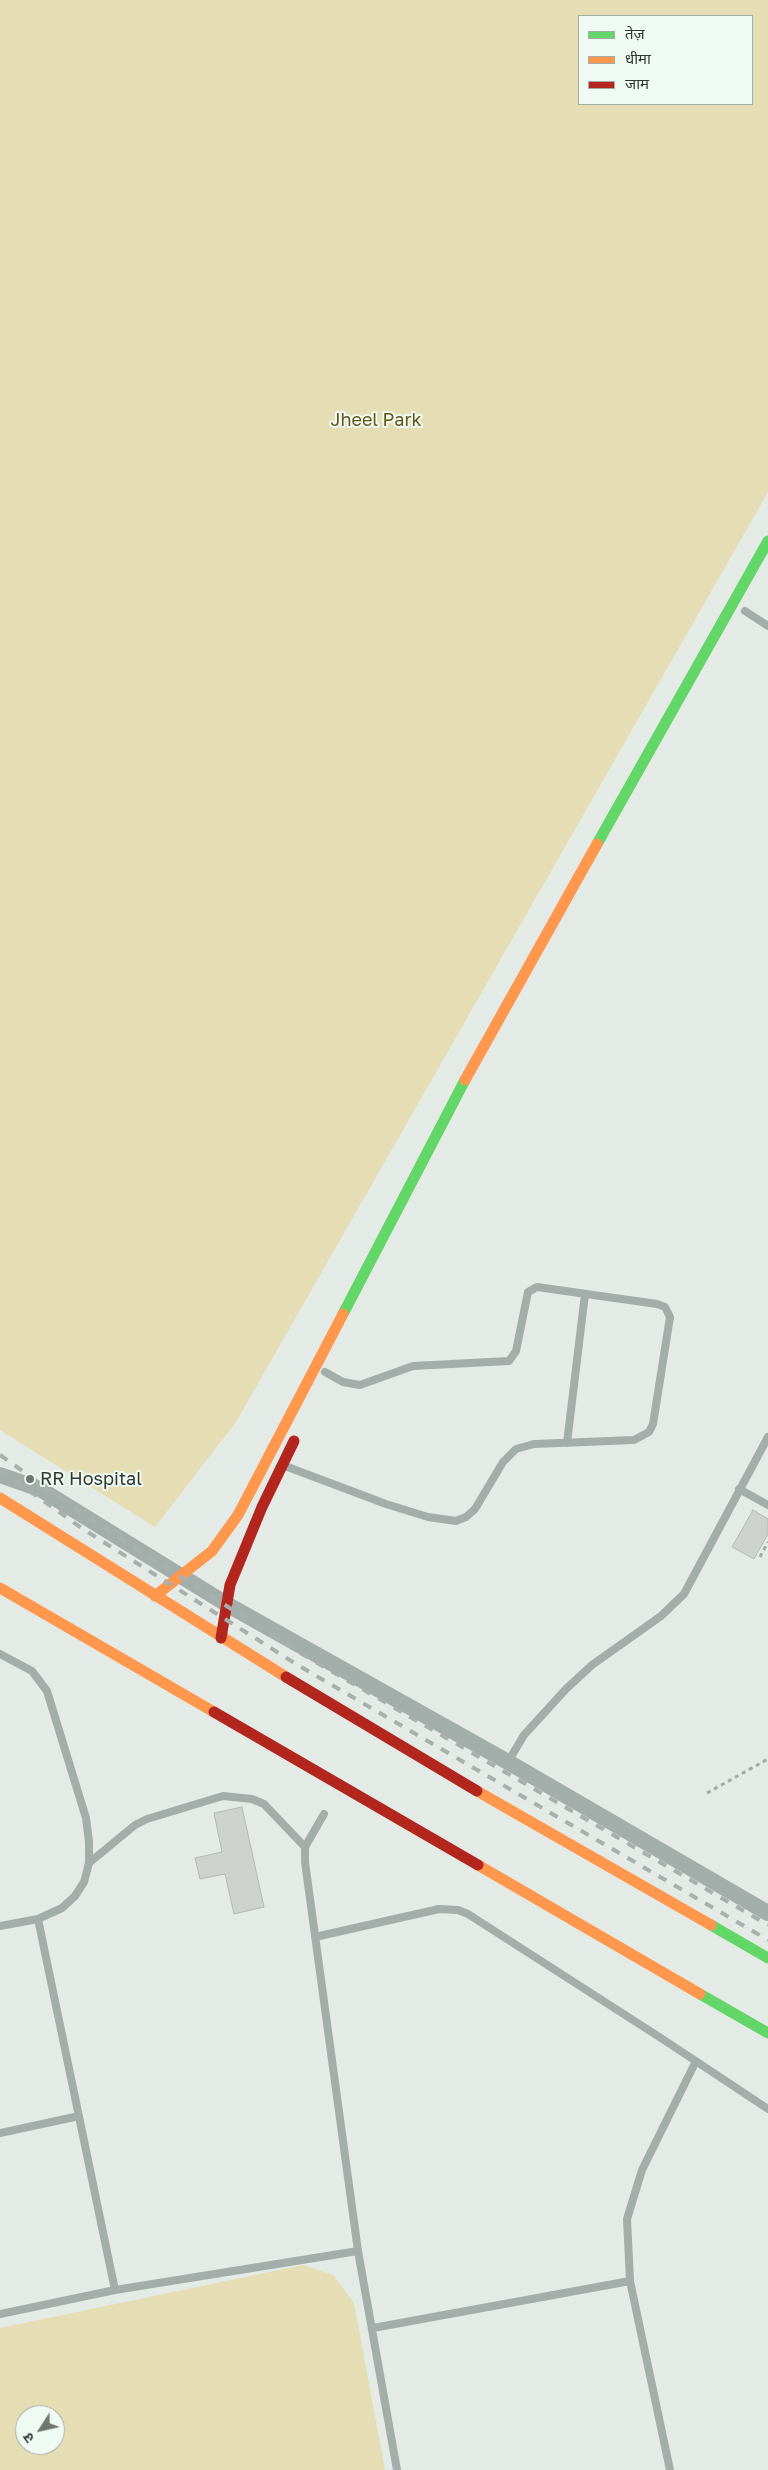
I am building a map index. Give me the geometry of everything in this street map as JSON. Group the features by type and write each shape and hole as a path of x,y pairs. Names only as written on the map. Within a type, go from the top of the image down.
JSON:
{"main road":[{"path":"221,1638 228,1605 235,1541 270,1456 496,1021 768,541"},
{"path":"313,1397 393,1238 509,1019 613,839"},
{"path":"155,1596 208,1556 235,1541 283,1465 298,1431"},
{"path":"0,1498 221,1638 485,1796 768,1958"},
{"path":"0,1588 768,2033"},
{"path":"0,1599 19,1600"},
{"path":"754,2025 768,2044"}],"street":[{"path":"0,1475 40,1489 228,1605 508,1762 768,1913"}],"lane":[{"path":"745,611 768,626"},
{"path":"283,1465 386,1504 428,1517 456,1521 466,1517 475,1509 504,1462 516,1449 534,1444 634,1440 649,1432 653,1424 670,1316 665,1307 657,1304 543,1287 531,1288 528,1292 516,1351 509,1361 413,1366 360,1385 343,1382 325,1372"},
{"path":"567,1443 585,1294"},
{"path":"508,1762 524,1735 566,1689 592,1665 661,1616 684,1594 768,1437"},
{"path":"739,1489 768,1505"},
{"path":"0,1654 32,1671 47,1691 86,1818 89,1863 84,1882 75,1896 62,1908 38,1919 0,1926"},
{"path":"89,1863 135,1825 147,1819 223,1796 252,1799 264,1804 305,1847"},
{"path":"324,1814 305,1847 305,1862 364,2291 373,2328 397,2470"},
{"path":"315,1937 433,1910 450,1908 458,1910 468,1914 768,2109"},
{"path":"38,1919 115,2290"},
{"path":"670,2470 630,2281 627,2219 632,2196 642,2170 696,2061"},
{"path":"0,2133 79,2116"},
{"path":"0,2314 115,2290 358,2251"},
{"path":"373,2328 630,2281"}],"path":[{"path":"760,1558 768,1542"},
{"path":"707,1793 768,1760"}],"green space":[{"name":"Jheel Park","path":"0,0 768,0 768,492 236,1422 155,1527 0,1430"},
{"path":"303,2265 333,2275 354,2303 385,2470 0,2470 0,2328"}],"building":[{"path":"753,1510 768,1519 768,1534 754,1559 732,1547"},
{"path":"242,1807 264,1907 234,1914 225,1874 200,1879 195,1858 222,1852 214,1813"}],"railway":[{"path":"0,1455 90,1519 302,1654 768,1925"},
{"path":"0,1470 83,1529 296,1664 768,1940"}],"traffic: fast":[{"path":"597,844 768,541"},
{"path":"343,1314 465,1080"},
{"path":"711,1925 768,1958"},
{"path":"700,1994 768,2033"}],"traffic: slow":[{"path":"465,1080 597,844"},
{"path":"155,1596 212,1551 238,1515 343,1314"},
{"path":"0,1498 286,1677"},
{"path":"0,1588 214,1712"},
{"path":"477,1791 711,1925"},
{"path":"478,1865 700,1994"}],"traffic: jam":[{"path":"221,1638 230,1585 262,1507 294,1441"},
{"path":"286,1677 477,1791"},
{"path":"214,1712 478,1865"}],"place":[{"name":"RR Hospital","path":"30,1479"}]}
